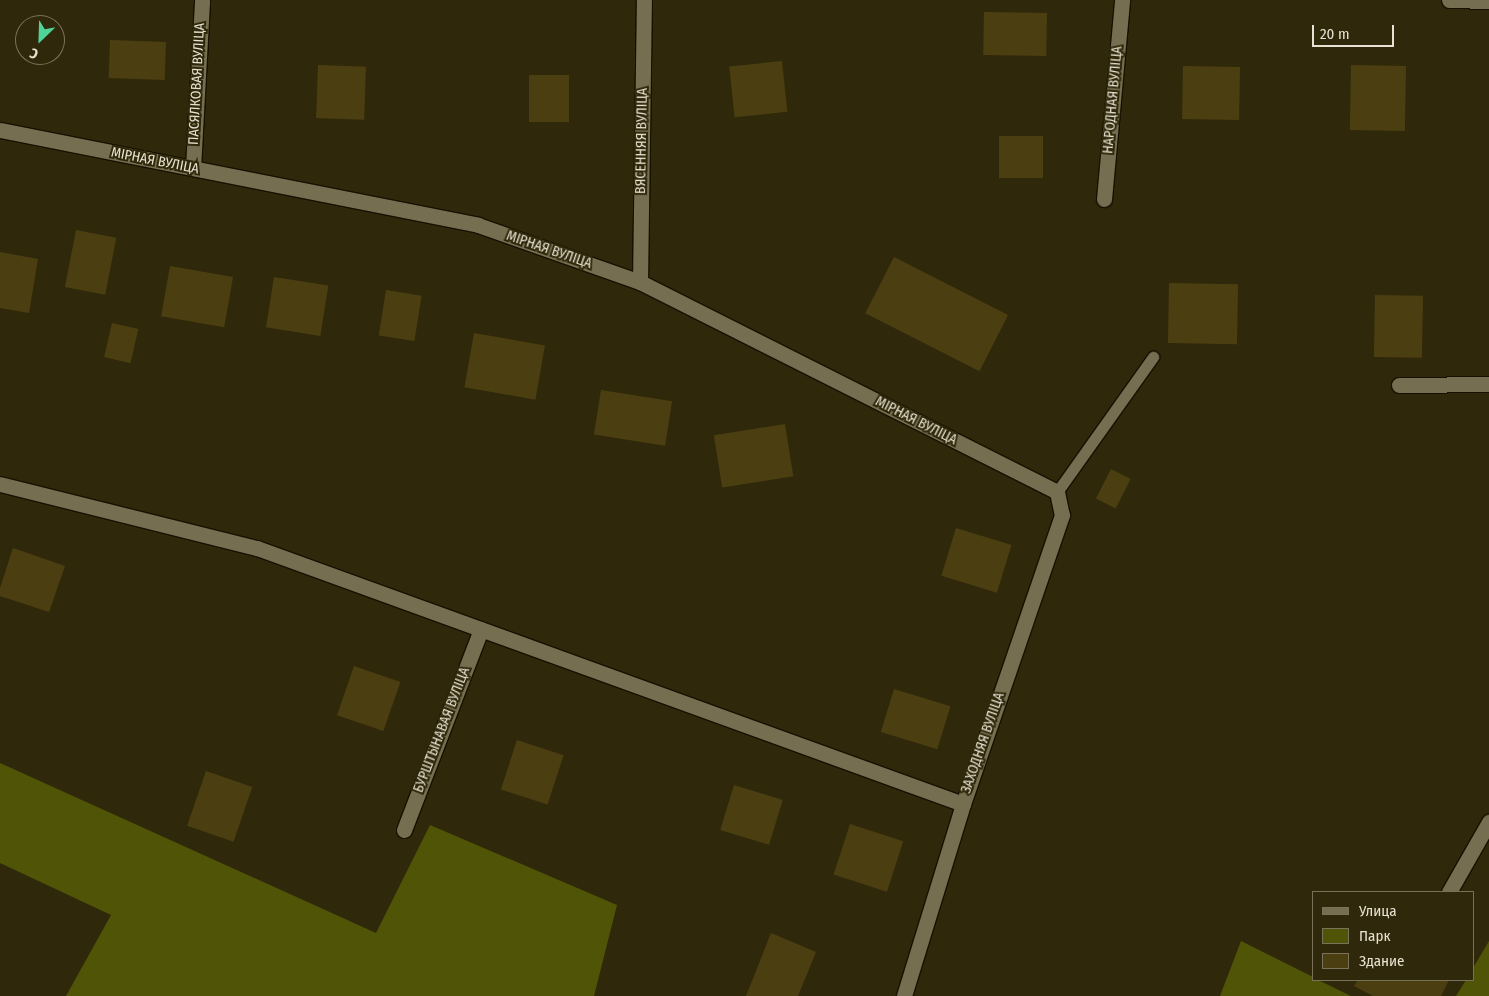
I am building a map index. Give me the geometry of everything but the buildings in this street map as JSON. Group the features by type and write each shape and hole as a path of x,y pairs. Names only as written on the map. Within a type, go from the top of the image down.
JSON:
{"street":[{"name":"ПАСЯЛКОВАЯ ВУЛІЦА","path":"193,168 202,0"},
{"name":"ВЯСЕННЯЯ ВУЛІЦА","path":"640,282 644,0"},
{"name":"НАРОДНАЯ ВУЛІЦА","path":"1104,199 1122,0"},
{"path":"1449,0 1489,1"},
{"name":"МІРНАЯ ВУЛІЦА","path":"0,130 478,225 640,282 1056,492"},
{"path":"1399,385 1489,384"},
{"path":"0,484 258,548 963,804"},
{"name":"ЗАХОДНЯЯ ВУЛІЦА","path":"904,996 963,804 1062,514 1056,492"},
{"name":"БУРШТЫНАВАЯ ВУЛІЦА","path":"404,830 480,629"},
{"path":"1450,891 1489,822"}],"lane":[{"path":"1056,492 1153,357"}],"green space":[{"path":"0,763 376,933 430,825 617,905 594,996 66,996 111,915 0,863"},
{"path":"1241,941 1312,976 1312,981 1320,981 1351,996 1220,996"},
{"path":"1489,941 1489,996 1456,996 1465,981 1474,981 1474,966"}]}
